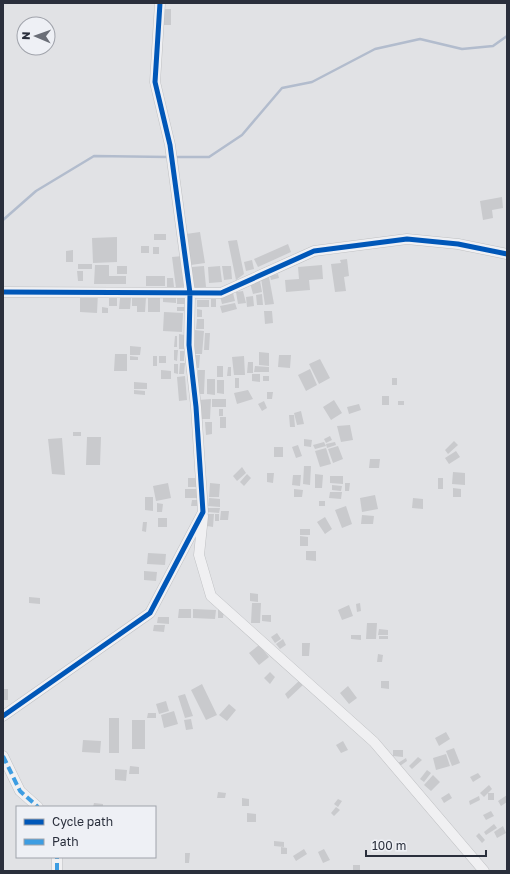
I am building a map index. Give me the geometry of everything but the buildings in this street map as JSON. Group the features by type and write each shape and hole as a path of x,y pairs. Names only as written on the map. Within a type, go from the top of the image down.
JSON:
{"street":[{"path":"160,3 155,82 170,145 190,293 189,345 196,407 203,512 199,555 212,596 374,742 484,871"},
{"path":"3,292 221,293 314,251 407,239 458,244 507,254"},
{"path":"3,716 150,613 203,512"},
{"path":"3,756 20,791 37,806"},
{"path":"57,858 57,871"}],"waterway":[{"path":"173,157 209,157 242,135 282,88 312,82 375,49 420,39 462,49 493,46 507,36"},
{"path":"3,220 36,191 94,156 168,157"}],"marked path":[{"path":"3,756 20,791 37,806"},
{"path":"57,858 57,871"}],"cycle path":[{"path":"3,716 150,613 203,512 196,407 189,345 190,293 170,145 155,82 160,3"},
{"path":"3,292 221,293 314,251 407,239 458,244 507,254"}]}
